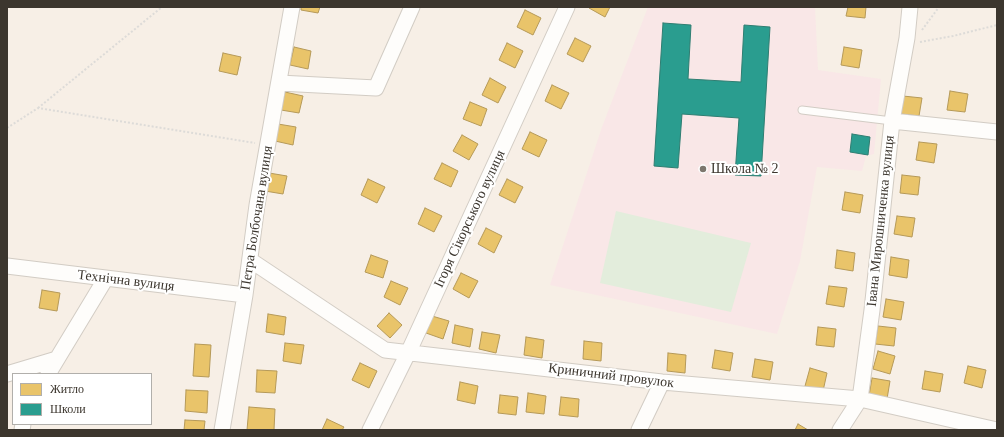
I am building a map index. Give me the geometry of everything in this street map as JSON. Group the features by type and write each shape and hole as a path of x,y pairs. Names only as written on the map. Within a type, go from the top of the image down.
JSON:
{"street":[{"name":"Петра Болбочана вулиця","path":"222,430 245,295 257,205 292,7"},
{"path":"279,83 376,88 412,7"},
{"name":"Ігоря Сікорського вулиця","path":"370,430 409,351 567,7"},
{"name":"Івана Мирошниченка вулиця","path":"840,430 860,399 872,310 892,121 907,38 910,7"},
{"path":"892,121 997,132"},
{"name":"Криничний провулок","path":"250,260 385,350 409,351 662,382 860,399 997,430"},
{"name":"Технічна вулиця","path":"7,266 245,295"},
{"path":"49,373 106,278"},
{"path":"7,374 57,359"},
{"path":"639,430 662,382"}],"lane":[{"path":"802,110 892,121"}],"path":[{"path":"7,128 38,108 162,7"},
{"path":"917,42 953,36 997,25"},
{"path":"38,108 268,146"}],"shaded area":[{"name":"Школа № 2","path":"648,7 815,7 818,70 881,79 874,154 866,156 862,171 817,167 800,261 777,334 550,285 602,127"}],"green space":[{"path":"616,211 751,243 731,312 600,283"}],"building: Житло":[{"path":"301,7 320,7 318,13 301,10"},
{"path":"589,7 610,7 605,17"},
{"path":"848,7 866,7 865,18 846,16"},
{"path":"525,10 541,18 533,35 517,27"},
{"path":"575,38 591,46 583,62 567,54"},
{"path":"507,43 523,51 515,68 499,60"},
{"path":"294,47 311,51 308,69 290,65"},
{"path":"844,47 862,50 859,68 841,65"},
{"path":"223,53 241,57 237,75 219,71"},
{"path":"490,78 506,87 498,103 482,95"},
{"path":"552,85 569,93 561,109 545,101"},
{"path":"950,91 968,94 965,112 947,110"},
{"path":"285,92 303,96 299,113 281,110"},
{"path":"903,96 922,98 919,116 901,114"},
{"path":"470,102 487,109 481,126 463,119"},
{"path":"278,124 296,127 293,145 275,141"},
{"path":"530,132 547,140 539,157 522,149"},
{"path":"462,135 478,144 469,160 453,151"},
{"path":"919,142 937,144 934,163 916,160"},
{"path":"442,163 458,171 451,187 434,179"},
{"path":"269,173 287,176 283,194 265,191"},
{"path":"902,175 920,177 918,195 900,193"},
{"path":"368,179 385,187 377,203 361,195"},
{"path":"507,179 523,187 515,203 499,195"},
{"path":"845,192 863,195 860,213 842,210"},
{"path":"425,208 442,216 434,232 418,224"},
{"path":"897,216 915,218 912,237 894,234"},
{"path":"486,228 502,236 494,253 478,244"},
{"path":"837,250 855,253 853,271 835,268"},
{"path":"371,255 388,261 383,278 365,272"},
{"path":"891,257 909,260 907,278 889,275"},
{"path":"461,273 478,281 469,298 453,289"},
{"path":"391,281 408,288 400,305 384,297"},
{"path":"829,286 847,288 844,307 826,304"},
{"path":"42,290 60,293 57,311 39,308"},
{"path":"886,299 904,302 901,320 883,317"},
{"path":"389,313 402,325 390,338 377,326"},
{"path":"268,314 286,317 284,335 266,332"},
{"path":"432,316 449,321 443,339 426,333"},
{"path":"455,325 473,329 470,347 452,343"},
{"path":"878,326 896,328 894,346 875,344"},
{"path":"818,327 836,329 834,347 816,345"},
{"path":"482,332 500,335 496,353 479,349"},
{"path":"526,337 544,340 542,358 524,355"},
{"path":"584,341 602,343 601,361 583,359"},
{"path":"285,343 304,345 301,364 283,361"},
{"path":"195,344 211,345 209,377 193,376"},
{"path":"715,350 733,353 730,371 712,368"},
{"path":"878,351 895,356 890,374 873,369"},
{"path":"668,353 686,355 685,373 667,371"},
{"path":"755,359 773,362 770,380 752,377"},
{"path":"360,363 377,371 369,388 352,380"},
{"path":"968,366 986,370 982,388 964,383"},
{"path":"810,368 827,373 823,391 805,386"},
{"path":"257,370 277,371 275,393 256,392"},
{"path":"925,371 943,374 940,392 922,389"},
{"path":"872,378 890,381 887,399 869,396"},
{"path":"460,382 478,386 475,404 457,400"},
{"path":"186,390 208,391 207,413 185,411"},
{"path":"528,393 546,396 544,414 526,412"},
{"path":"500,395 518,397 516,415 498,413"},
{"path":"561,397 579,399 578,417 559,415"},
{"path":"249,407 275,409 274,430 247,430"},
{"path":"327,419 344,427 342,430 322,430"},
{"path":"185,420 205,421 204,430 184,430"},
{"path":"798,424 808,430 795,430"}],"building: Школи":[{"path":"663,23 691,25 688,79 741,82 744,25 770,27 761,176 735,175 739,118 682,114 678,168 654,166"},
{"path":"852,134 870,137 868,155 850,152"}],"place":[{"name":"Школа № 2","path":"703,169"}]}
